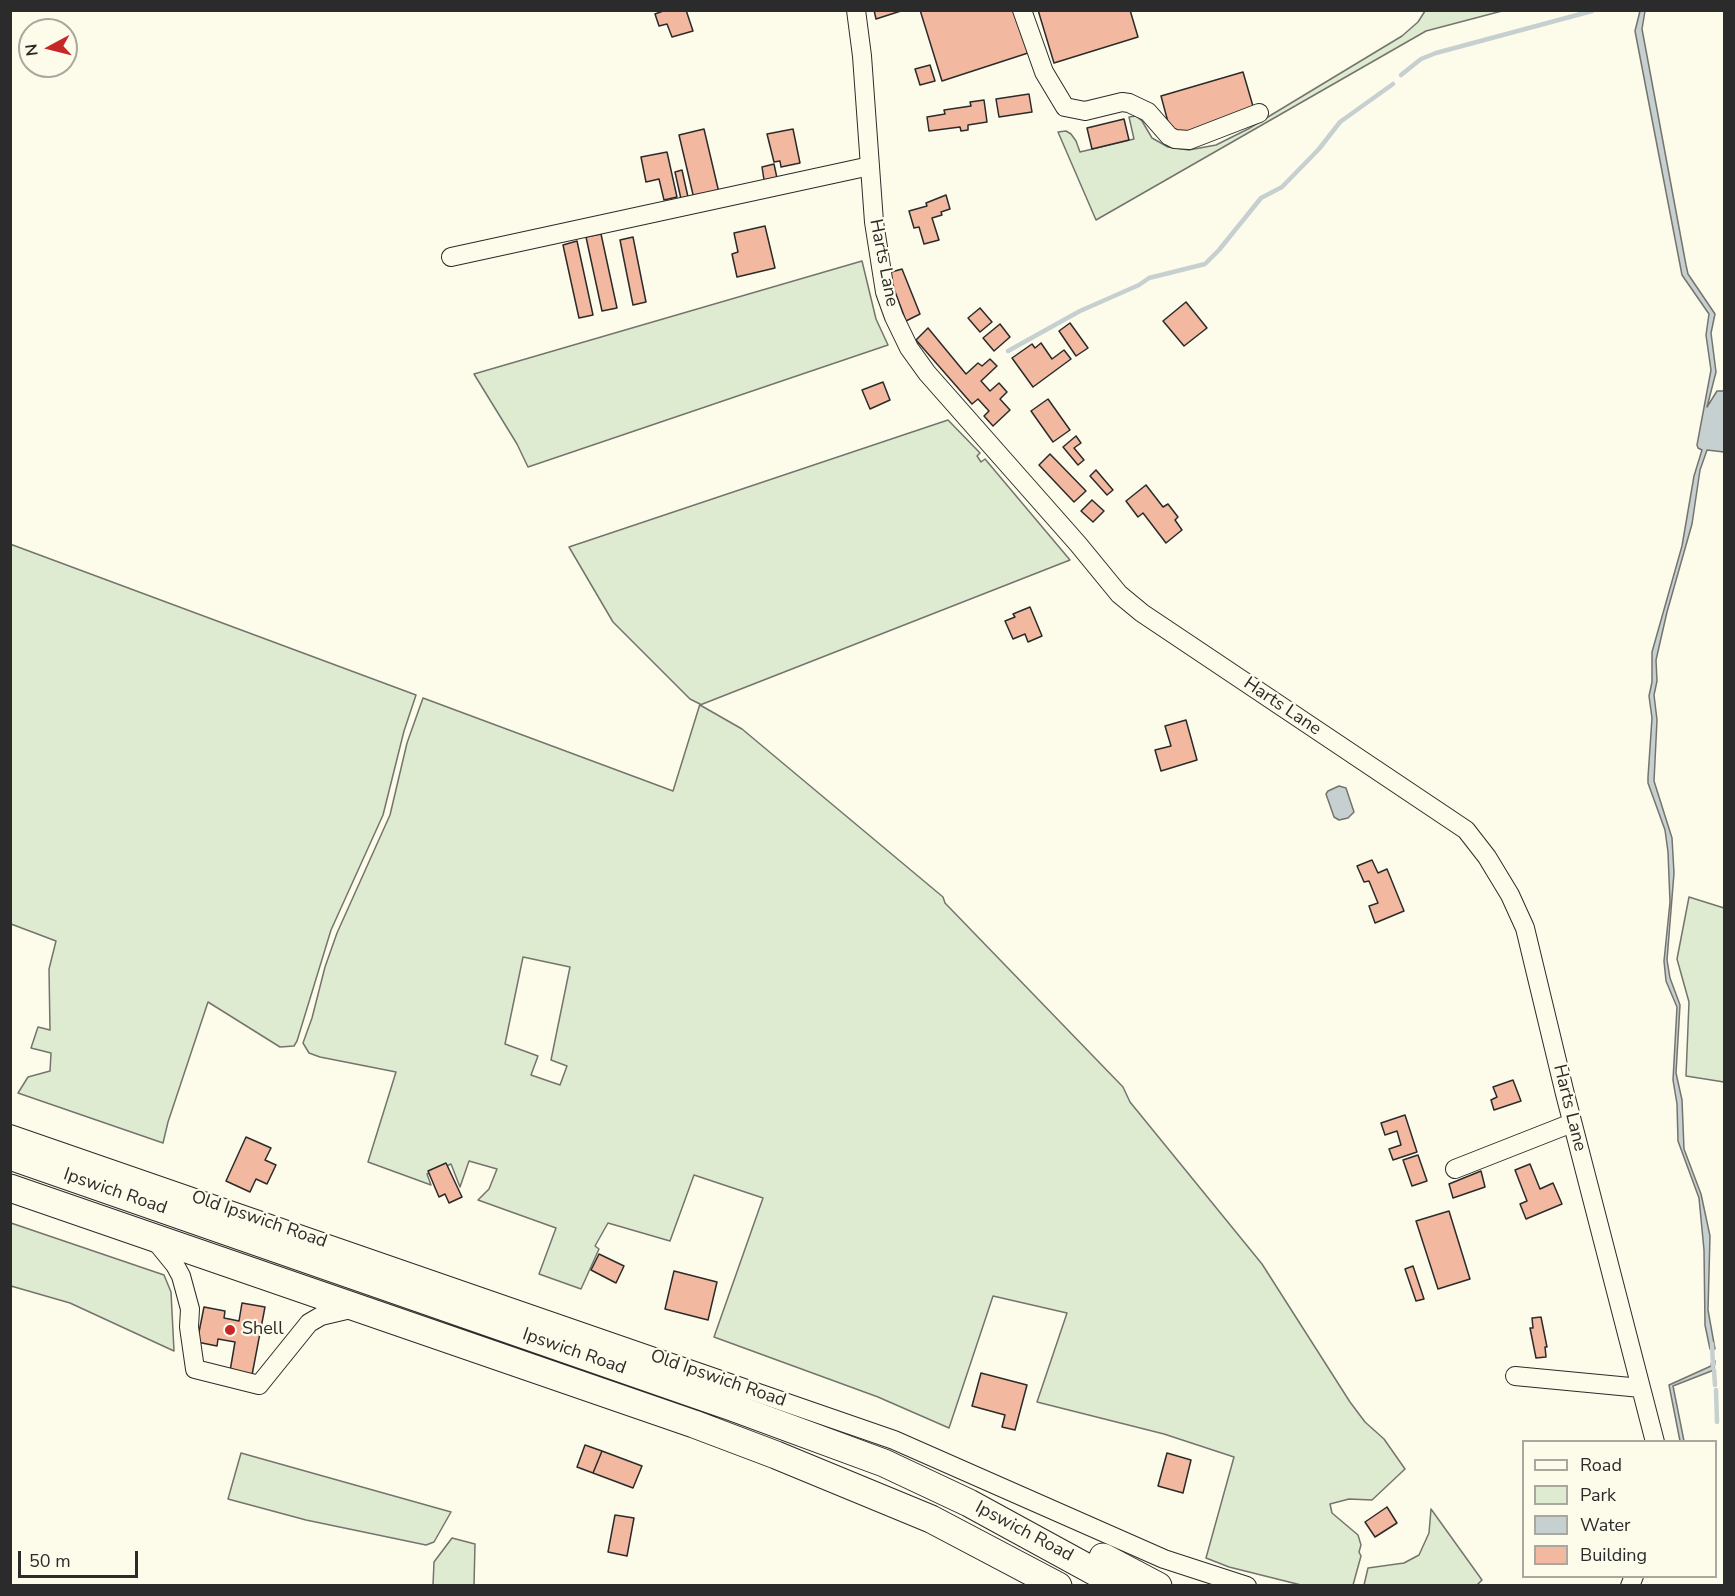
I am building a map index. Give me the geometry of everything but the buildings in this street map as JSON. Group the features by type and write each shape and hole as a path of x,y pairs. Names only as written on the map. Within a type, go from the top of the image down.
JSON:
{"highway":[{"name":"Ipswich Road","path":"10,1156 804,1432 884,1463 969,1503 1121,1586"},
{"name":"Ipswich Road","path":"10,1188 694,1424 776,1455 931,1519 1058,1586"},
{"path":"969,1503 1013,1512 1158,1586"}],"street":[{"name":"Harts Lane","path":"856,10 863,67 874,222 885,292 909,348 927,373 1078,544 1119,594 1142,613 1466,830 1510,895 1525,928 1572,1123 1654,1440"},
{"path":"1022,10 1044,72 1065,107 1085,111 1122,102 1129,103 1148,112 1168,136 1189,140 1259,113"},
{"path":"451,257 870,166"},
{"path":"1455,1169 1572,1123"},
{"name":"Old Ipswich Road","path":"10,1134 894,1440 1164,1559 1247,1586"},
{"path":"153,1238 181,1276 190,1309 189,1327 195,1369 259,1385 309,1323 321,1316 355,1308"},
{"path":"1515,1376 1641,1388"}],"green space":[{"path":"1425,11 1502,11 1426,31 1096,220 1058,132 1066,131 1071,134 1080,152 1134,139 1129,117 1136,116 1142,121 1152,138 1168,147 1189,150 1216,145 1248,129 1402,36 1418,22"},
{"path":"862,261 876,319 888,345 528,467 517,444 474,374"},
{"path":"948,420 980,453 977,456 981,462 985,459 1070,560 700,705 742,729 943,897 945,903 1123,1087 1130,1102 1262,1264 1350,1402 1365,1422 1384,1439 1405,1469 1372,1500 1349,1499 1330,1504 1332,1513 1358,1535 1361,1545 1359,1552 1361,1556 1353,1585 1301,1585 1229,1567 1206,1558 1234,1457 1164,1434 1037,1402 1067,1313 993,1296 949,1428 878,1397 714,1337 763,1198 694,1175 670,1241 608,1223 595,1246 599,1249 581,1289 539,1274 556,1228 478,1200 489,1189 497,1169 469,1161 460,1187 451,1164 427,1174 431,1185 368,1162 396,1072 320,1057 309,1053 303,1043 337,933 390,815 407,743 423,698 673,791 700,704 690,699 613,622 569,547","holes":["523,957 570,967 551,1060 567,1066 560,1085 531,1075 538,1056 505,1044"]},
{"path":"10,544 416,695 404,731 383,815 331,930 297,1041 294,1046 280,1047 208,1002 163,1143 18,1093 28,1077 50,1071 51,1053 31,1048 38,1027 50,1030 49,969 56,941 11,924"},
{"path":"1689,897 1724,908 1724,1082 1686,1076 1689,1002 1677,959"},
{"path":"11,1223 164,1275 171,1292 174,1351 70,1303 11,1286"},
{"path":"241,1453 451,1512 434,1542 426,1545 306,1520 228,1499"},
{"path":"1431,1509 1482,1580 1476,1586 1364,1585 1368,1568 1404,1563 1419,1555 1429,1533"},
{"path":"452,1538 475,1544 474,1585 433,1585 434,1562"}],"water":[{"path":"1640,11 1645,11 1642,29 1688,274 1715,314 1711,333 1716,372 1707,407 1717,391 1724,391 1724,452 1707,450 1700,470 1692,524 1656,660 1657,681 1654,695 1657,720 1654,781 1672,838 1674,873 1667,960 1670,978 1680,1005 1676,1073 1682,1100 1684,1149 1701,1194 1710,1236 1708,1310 1715,1349 1710,1349 1705,1325 1704,1250 1699,1198 1678,1141 1677,1104 1673,1080 1677,1007 1666,981 1664,961 1670,902 1668,852 1665,830 1648,783 1652,718 1649,696 1652,682 1652,652 1682,546 1694,476 1702,450 1697,445 1711,370 1706,335 1709,314 1682,275 1635,31"},
{"path":"1339,786 1346,788 1354,812 1348,818 1339,820 1334,817 1326,794"},
{"path":"1712,1360 1715,1361 1714,1370 1673,1386 1684,1440 1680,1440 1669,1385 1711,1366"}],"waterway":[{"path":"1401,75 1421,59 1436,53 1592,11"},
{"path":"1008,351 1080,311 1139,285 1149,278 1205,264 1261,198 1282,187 1319,149 1340,122 1393,84"},
{"path":"1712,1344 1713,1366"},
{"path":"1714,1370 1715,1385"},
{"path":"1716,1390 1717,1422"}],"place":[{"name":"Shell","path":"230,1330"}]}
